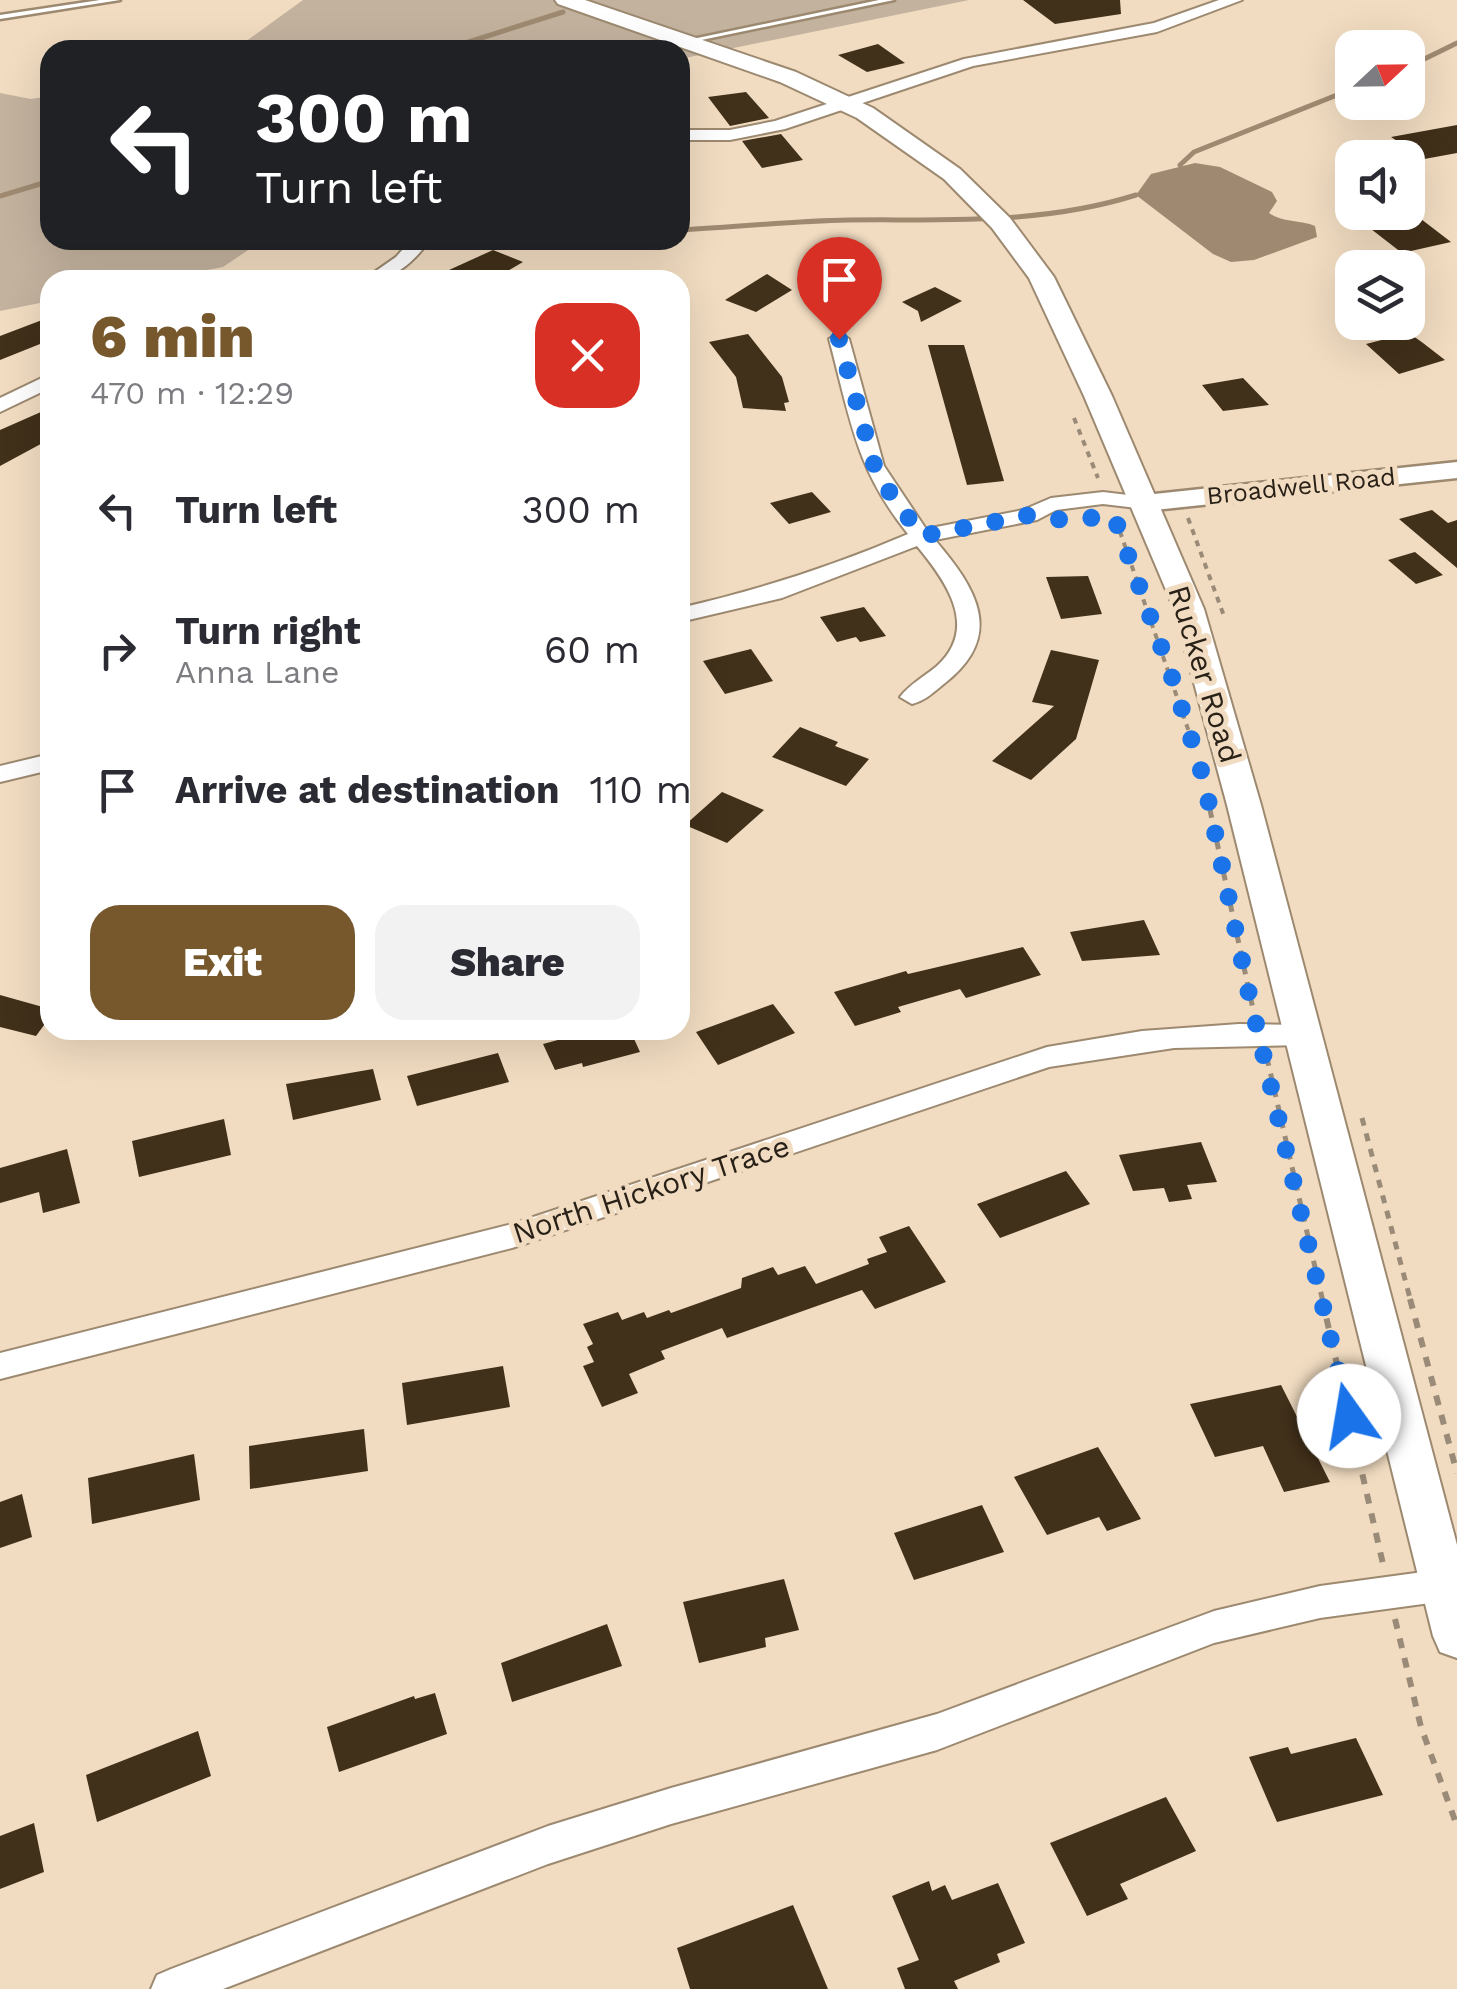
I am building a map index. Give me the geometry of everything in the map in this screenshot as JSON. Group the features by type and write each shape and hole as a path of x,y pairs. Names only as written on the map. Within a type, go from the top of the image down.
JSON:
{"main road":[{"name":"Rucker Road","path":"566,0 681,40"},
{"name":"Rucker Road","path":"690,43 788,77 845,103 898,134 952,174 1019,246 1058,309 1122,506 1199,645 1282,1034 1457,1636"}],"street":[{"path":"690,134 756,131 970,62 1140,30 1234,0"},
{"path":"387,270 411,250"},
{"path":"839,339 877,475 960,584 970,620 966,642 954,663 912,696"},
{"path":"0,406 40,385"},
{"name":"Broadwell Road","path":"1122,506 1457,470"},
{"path":"690,613 774,593 922,536 1029,515 1064,520 1122,506"},
{"path":"0,774 40,764"},
{"name":"North Hickory Trace","path":"0,1366 512,1236 1047,1057 1106,1044 1282,1034"},
{"path":"171,1989 548,1846 670,1806 937,1732 1214,1627 1389,1590 1445,1585"}],"lane":[{"path":"0,17 116,0"},
{"path":"690,41 890,0"}],"path":[{"path":"1072,412 1122,506 1193,744"},
{"path":"1179,498 1222,608 1225,627"},
{"path":"1208,800 1282,1034 1389,1590 1421,1727 1457,1826"},
{"path":"1360,1112 1457,1473"}],"shaded area":[{"path":"303,0 969,0 690,57 690,40 248,40"},
{"path":"0,93 40,98 40,250 248,250 223,267 208,270 40,270 40,303 0,311"},
{"path":"1195,163 1220,167 1272,192 1277,201 1269,213 1315,226 1317,237 1254,260 1231,262 1213,254 1136,195 1151,174"}],"building":[{"path":"1023,0 1120,0 1121,14 1055,24"},
{"path":"878,44 905,63 867,72 838,55"},
{"path":"746,92 769,118 730,126 708,97"},
{"path":"1457,125 1457,153 1425,159 1425,140 1391,137"},
{"path":"781,134 803,160 762,168 742,141"},
{"path":"1425,222 1451,242 1415,250 1398,250 1372,230 1425,230"},
{"path":"493,250 523,262 509,270 449,270"},
{"path":"767,274 792,290 756,312 725,300"},
{"path":"935,287 962,301 921,322 918,311 902,302"},
{"path":"40,321 40,344 0,360 0,336"},
{"path":"748,334 782,377 789,402 784,403 786,411 743,408 736,377 709,342"},
{"path":"1418,340 1445,360 1399,374 1366,344"},
{"path":"928,345 964,345 1004,481 967,485"},
{"path":"1243,378 1269,405 1223,411 1202,385"},
{"path":"40,412 40,444 0,466 0,430"},
{"path":"812,492 831,512 789,524 770,503"},
{"path":"1432,510 1448,523 1457,520 1457,568 1399,519"},
{"path":"1415,552 1443,575 1416,584 1388,560"},
{"path":"1088,576 1102,614 1061,619 1046,577"},
{"path":"864,607 886,636 837,642 820,617"},
{"path":"751,649 773,681 725,694 703,661"},
{"path":"1051,650 1099,660 1076,739 1031,780 992,761 1054,706 1032,702"},
{"path":"800,727 869,759 846,786 772,757"},
{"path":"722,792 764,810 727,843 690,827 690,821"},
{"path":"1144,920 1160,955 1082,961 1070,932"},
{"path":"1023,947 1041,975 966,998 960,989 898,1007 901,1012 855,1026 834,992 906,971 908,974"},
{"path":"0,995 40,1006 40,1031 36,1036 0,1027"},
{"path":"773,1004 795,1033 718,1065 696,1032"},
{"path":"558,1040 635,1040 640,1052 555,1070 543,1044"},
{"path":"498,1053 509,1082 417,1106 407,1076"},
{"path":"373,1069 381,1100 293,1120 286,1084"},
{"path":"224,1119 231,1155 139,1177 132,1141"},
{"path":"1201,1142 1217,1182 1187,1185 1192,1199 1169,1202 1164,1188 1133,1191 1119,1155"},
{"path":"67,1149 80,1203 43,1213 39,1192 0,1203 0,1168"},
{"path":"1066,1171 1090,1204 1000,1238 977,1204"},
{"path":"909,1226 946,1282 875,1309 862,1290 727,1338 722,1328 661,1351 665,1359 629,1374 638,1393 602,1407 583,1366 594,1362 587,1347 593,1344 583,1324 618,1312 622,1320 644,1312 647,1318 669,1310 671,1313 741,1288 742,1278 773,1267 778,1275 805,1266 816,1284 869,1264 867,1259 887,1252 879,1237"},
{"path":"503,1366 510,1407 407,1425 402,1383"},
{"path":"1281,1385 1330,1482 1284,1492 1263,1446 1215,1457 1190,1404"},
{"path":"364,1429 368,1471 250,1489 249,1446"},
{"path":"1098,1447 1141,1519 1107,1531 1099,1517 1047,1535 1014,1477"},
{"path":"194,1454 200,1500 92,1524 88,1478"},
{"path":"22,1494 32,1537 0,1548 0,1502"},
{"path":"982,1505 1004,1552 914,1580 894,1533"},
{"path":"784,1579 799,1630 765,1638 766,1647 699,1663 683,1602"},
{"path":"607,1624 622,1666 512,1702 501,1663"},
{"path":"435,1693 447,1734 339,1772 327,1727 414,1696 415,1699"},
{"path":"198,1731 211,1776 97,1822 86,1775"},
{"path":"1356,1738 1383,1795 1277,1822 1249,1757 1288,1747 1291,1754"},
{"path":"1166,1797 1196,1851 1120,1884 1128,1899 1087,1916 1050,1843"},
{"path":"34,1823 44,1872 0,1889 0,1836"},
{"path":"929,1881 932,1891 945,1885 952,1900 998,1883 1025,1943 997,1954 1000,1962 954,1981 958,1989 905,1989 897,1968 919,1960 892,1896"},
{"path":"793,1905 828,1989 690,1989 677,1948"}],"waterway":[{"path":"475,40 563,12"},
{"path":"1425,59 1457,43"},
{"path":"1180,165 1194,152 1335,96"},
{"path":"0,196 40,184"},
{"path":"690,229 1029,216 1136,195"}],"route":[{"path":"839,339 877,475 922,536 1029,515 1064,520 1114,516 1120,528 1204,780 1249,994 1349,1416"}]}
